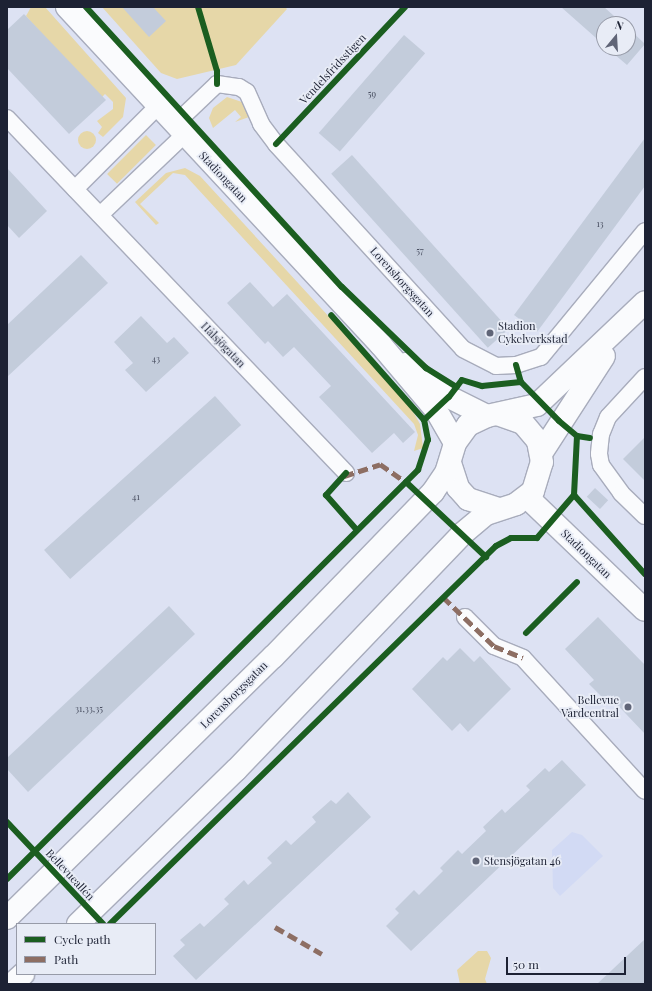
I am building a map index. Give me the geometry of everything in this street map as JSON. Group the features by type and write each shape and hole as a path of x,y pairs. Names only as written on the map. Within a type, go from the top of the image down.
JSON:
{"main road":[{"name":"Stadiongatan","path":"67,7 179,130 381,346 436,410 453,453"},
{"name":"Lorensborgsgatan","path":"7,918 273,657 433,492 468,425 494,415 537,406 627,322 645,302"},
{"name":"Lorensborgsgatan","path":"527,497 538,482 542,452 627,322"},
{"name":"Stadiongatan","path":"381,346 449,397 494,415"},
{"path":"494,415 512,417 532,431 542,452"},
{"path":"453,453 458,488 468,499 498,509"},
{"name":"Stadiongatan","path":"527,497 645,610"},
{"path":"79,923 236,770 462,534 498,509 527,497"},
{"path":"12,984 22,975"}],"street":[{"name":"Lorensborgsgatan","path":"179,130 217,84 247,92 262,124 276,144 463,349 496,366 516,365 541,357 645,231"},
{"path":"75,189 158,106"},
{"name":"Hålsjögatan","path":"7,118 346,473"},
{"path":"100,215 179,130"},
{"path":"645,377 604,425 599,454 609,477 645,516"},
{"path":"465,617 494,646 523,658 645,791"}],"shaded area":[{"path":"31,7 45,7 126,98 123,117 103,137 98,133 102,127 97,121 113,109 113,102 105,94 100,99 26,16"},
{"path":"102,7 285,7 287,9 236,65 177,79 161,73"},
{"path":"227,97 242,102 249,117 235,122 241,117 235,110 213,128 209,118 213,108"},
{"path":"83,131 91,131 96,136 94,147 91,149 83,149 78,144 78,136"},
{"path":"146,135 156,145 117,184 107,174"},
{"path":"185,168 200,176 408,403 420,424 423,448 414,451 418,435 414,424 185,175 173,173 140,204 159,223 156,225 135,202 166,173"},
{"path":"572,832 582,835 603,856 560,896 553,888 552,850"},
{"path":"478,951 487,951 491,958 485,979 487,984 460,984 457,970"}],"building":[{"path":"122,7 153,7 166,21 149,37"},
{"path":"561,7 604,7 614,16 596,16 596,38"},
{"path":"24,14 106,100 69,134 7,68 7,30"},
{"path":"404,35 425,53 340,151 319,133"},
{"path":"636,36 645,44 636,54"},
{"path":"616,56 635,56 627,65"},
{"path":"645,138 645,186 537,332 514,315"},
{"path":"352,155 509,329 488,348 331,174"},
{"path":"7,168 47,211 19,238 7,225"},
{"path":"81,255 108,283 7,377 7,325"},
{"path":"250,282 273,307 287,294 415,432 403,443 394,433 372,453 319,397 331,386 294,347 283,357 268,341 265,344 227,303"},
{"path":"141,316 167,343 174,337 189,353 146,392 125,370 133,363 114,342"},
{"path":"215,396 241,425 70,579 44,550"},
{"path":"645,437 645,481 623,459"},
{"path":"595,488 608,500 600,509 587,497"},
{"path":"169,606 195,634 28,792 7,769 7,758"},
{"path":"598,617 645,665 645,734 608,695 604,699 589,684 594,680 565,649"},
{"path":"460,648 474,662 480,656 511,689 468,732 460,723 452,731 412,689 443,657 447,661"},
{"name":"Stensjögatan 46","path":"562,760 586,785 411,951 386,926 399,913 395,909 414,890 419,895 443,871 440,868 458,850 462,854 486,831 483,827 502,809 505,813 530,790 526,786 545,768 549,772"},
{"path":"348,792 371,817 196,980 173,956 185,945 180,940 200,923 204,927 229,904 224,899 244,880 248,885 272,863 267,858 286,840 291,845 316,822 312,817 331,800 336,804"},
{"path":"645,939 645,984 597,984"}],"marked path":[{"path":"344,476 380,464 406,482"},
{"path":"443,597 494,646 523,658"},
{"path":"275,927 322,954"}],"cycle path":[{"path":"86,7 342,287 426,368 457,387"},
{"path":"198,7 217,71 217,84"},
{"name":"Vendelsfridsstigen","path":"276,144 405,7"},
{"path":"7,879 418,470 428,440 424,420 331,315"},
{"path":"516,365 521,382 559,421 577,436 590,438"},
{"path":"424,420 449,397 462,380 482,386 521,382"},
{"path":"111,923 496,546 511,538 537,538 574,495 577,436"},
{"path":"346,473 326,495 356,529"},
{"path":"406,482 486,557"},
{"path":"574,495 645,574"},
{"path":"526,633 577,582"},
{"name":"Bellevueallén","path":"7,822 102,923"}],"place":[{"name":"Stadion Cykelverkstad","path":"490,333"},
{"name":"Bellevue Vårdcentral","path":"628,707"},
{"name":"Stensjögatan 46","path":"476,861"}]}
